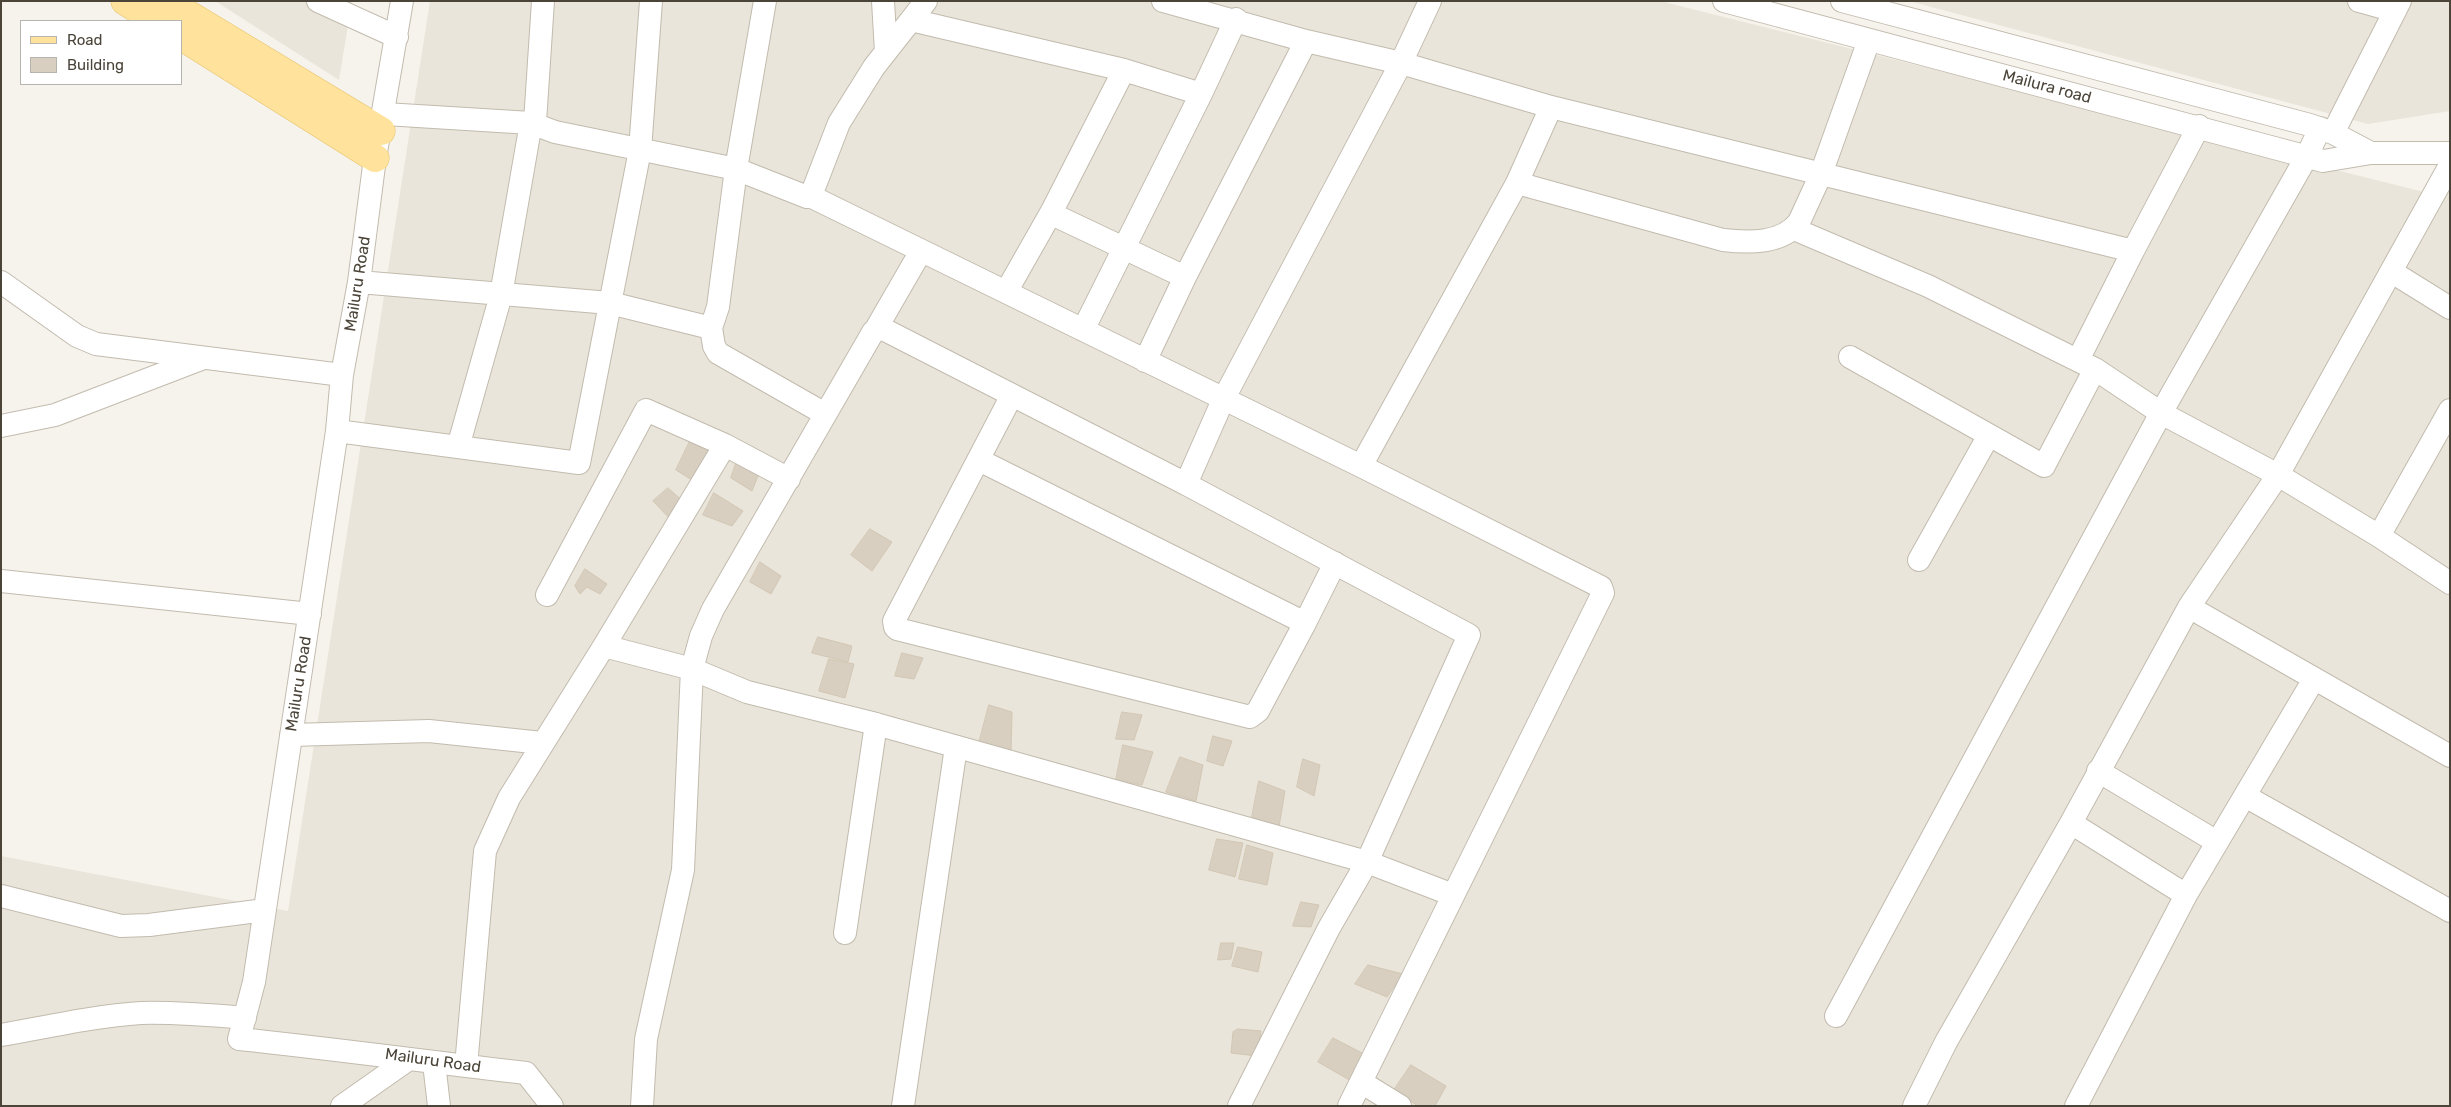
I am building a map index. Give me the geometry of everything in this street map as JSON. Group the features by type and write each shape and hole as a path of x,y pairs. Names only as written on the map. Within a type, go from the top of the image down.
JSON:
{"main road":[{"path":"125,1 155,20"},
{"path":"166,1 383,123"},
{"path":"182,37 375,158"}],"street":[{"path":"318,1 396,37"},
{"name":"Mailuru Road","path":"402,1 383,123 375,158 359,282 342,375 337,431 254,982 239,1039 369,1052 434,1063 526,1073 552,1106"},
{"path":"531,123 536,122 543,1"},
{"path":"337,431 578,463 640,150 651,1"},
{"path":"765,1 736,169 718,307 712,328 714,346 718,353 825,414"},
{"path":"883,1 886,52"},
{"path":"810,196 838,123 886,52 926,1"},
{"path":"1163,1 1306,41 1401,63 1551,107 2133,251"},
{"path":"1186,484 1223,400 1401,63 1430,1"},
{"name":"Mailura road","path":"1724,1 2199,126 2323,161 2371,153 2450,162"},
{"name":"Mailura road","path":"1842,1 1899,9 2326,131 2371,153"},
{"path":"1836,1016 2161,413 2307,156 2326,131 2398,6 2359,1"},
{"path":"911,20 1124,70 1201,94"},
{"path":"1082,330 1201,94 1236,20"},
{"path":"1517,183 1724,240 1754,242 1768,240 1794,229 1800,222 1821,174 1869,40"},
{"path":"1145,361 1184,277 1306,41"},
{"path":"1006,292 1052,211 1124,70"},
{"path":"1361,466 1517,183 1551,107"},
{"path":"383,123 531,123 555,132 736,169 805,196 810,196 1361,466 1599,586 1602,590 1349,1106"},
{"path":"458,447 501,295 531,123"},
{"path":"1850,357 2044,466 2133,251 2199,126"},
{"path":"1914,1106 1946,1042 2071,823 2189,607 2278,475 2392,272 2450,162"},
{"path":"1052,211 1056,216 1184,277"},
{"path":"1794,229 1928,286 2086,365 2161,413 2278,475 2379,536 2450,583"},
{"path":"642,1106 646,1039 683,870 692,669 702,636 714,610 825,414 922,251"},
{"path":"2392,272 2450,308"},
{"path":"1,282 86,341 342,375"},
{"path":"359,282 610,303 712,328"},
{"path":"876,329 885,330 1186,484 1469,634 1367,862 1329,928 1240,1106"},
{"path":"1,426 55,415 204,358"},
{"path":"1012,395 894,621 894,627 897,629 1250,717 1258,711 1306,623 1335,563"},
{"path":"547,594 646,410 724,444 789,479"},
{"path":"2379,536 2450,410"},
{"path":"1919,560 1988,434"},
{"path":"466,1066 485,851 508,798 604,646 724,444"},
{"path":"979,460 1306,623"},
{"path":"1,581 310,614"},
{"path":"2189,607 2450,756"},
{"path":"604,646 692,669 747,692 876,724 1367,862 1454,895"},
{"path":"2076,1106 2186,895 2314,679"},
{"path":"845,933 876,724"},
{"path":"291,735 430,731 542,743"},
{"path":"902,1106 956,747"},
{"path":"2098,771 2217,842"},
{"path":"2246,796 2450,911"},
{"path":"2071,823 2186,895"},
{"path":"1,896 121,926 149,925 265,910"},
{"path":"1,1035 139,1013 169,1012 245,1018"},
{"path":"342,1106 409,1059"},
{"path":"434,1063 439,1106"},
{"path":"1361,1082 1400,1106"}],"shaded area":[{"path":"215,1 352,1 339,80"},
{"path":"430,1 1660,1 2428,193 2450,188 2450,1106 1,1106 1,856 288,911"},
{"path":"1909,1 2450,1 2450,111 2368,124"}],"building":[{"path":"690,441 713,454 695,482 676,470"},
{"path":"736,463 758,476 752,491 731,478"},
{"path":"668,488 685,503 674,523 653,501"},
{"path":"714,493 743,511 732,526 703,515"},
{"path":"870,529 892,542 872,571 851,555"},
{"path":"760,562 781,576 771,594 750,582"},
{"path":"585,569 607,584 600,594 587,587 580,594 575,586"},
{"path":"818,637 852,646 848,662 812,653"},
{"path":"902,653 923,658 914,679 895,676"},
{"path":"829,659 854,664 845,698 819,691"},
{"path":"989,705 1012,712 1011,752 978,747"},
{"path":"1122,712 1142,715 1134,740 1116,739"},
{"path":"1213,736 1232,741 1223,766 1207,761"},
{"path":"1123,745 1153,752 1142,785 1116,780"},
{"path":"1180,757 1203,765 1196,801 1166,792"},
{"path":"1303,759 1320,765 1314,796 1297,787"},
{"path":"1259,781 1285,791 1279,827 1252,817"},
{"path":"1217,839 1243,843 1235,877 1209,870"},
{"path":"1247,845 1273,853 1267,885 1239,879"},
{"path":"1301,902 1319,905 1311,927 1293,926"},
{"path":"1221,943 1234,943 1231,959 1218,960"},
{"path":"1238,947 1262,952 1258,972 1232,966"},
{"path":"1368,965 1403,974 1387,997 1355,984"},
{"path":"1238,1029 1261,1031 1257,1056 1231,1053 1233,1032"},
{"path":"1333,1038 1364,1054 1353,1082 1318,1062"},
{"path":"1411,1065 1446,1086 1435,1106 1418,1106 1394,1090"}]}
